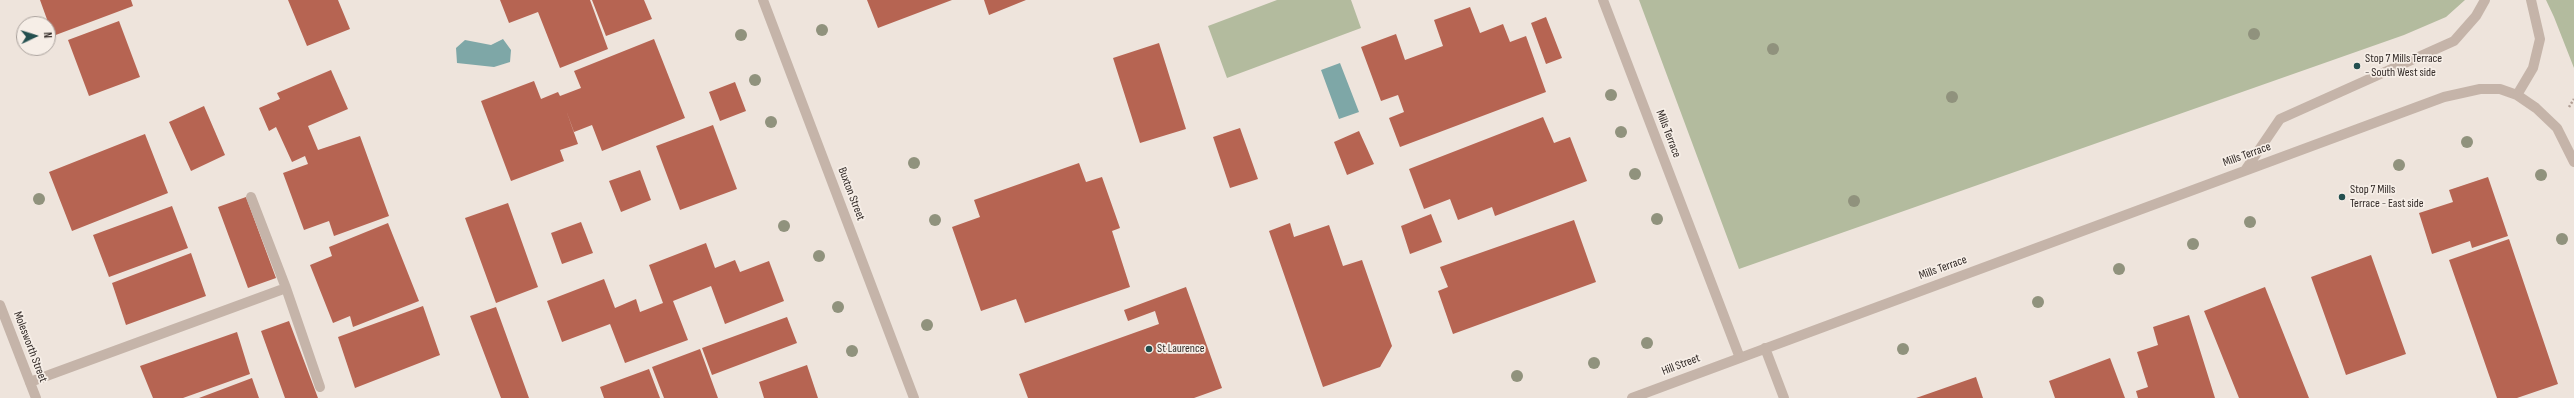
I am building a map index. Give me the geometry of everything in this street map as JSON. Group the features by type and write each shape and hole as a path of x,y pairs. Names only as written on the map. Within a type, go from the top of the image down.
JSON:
{"street":[{"name":"Buxton Street","path":"763,0 914,398"},
{"name":"Mills Terrace","path":"1603,0 1740,358 2246,169 2444,97 2480,89 2500,89 2517,95 2536,108 2557,128 2574,162"},
{"path":"2246,169 2280,119 2454,41 2476,16 2486,0"},
{"path":"2517,95 2532,68 2540,39 2531,0"},
{"path":"252,197 286,288 320,387"},
{"path":"30,382 286,288"},
{"name":"Molesworth Street","path":"0,305 36,398"},
{"path":"1765,348 1784,398"},
{"name":"Hill Street","path":"1632,398 1740,358"}],"green space":[{"path":"1277,0 1351,0 1361,28 1227,78 1208,26"},
{"path":"1639,0 2465,0 2446,17 2404,35 1739,269"},
{"path":"2546,0 2574,0 2574,68 2554,17"}],"water":[{"path":"503,39 511,50 510,62 494,67 457,63 456,48 465,40 491,45"},
{"path":"1340,63 1359,112 1339,119 1321,70"}],"building":[{"path":"40,0 131,0 133,6 56,35 56,16 46,16"},
{"path":"288,0 338,0 350,29 307,46"},
{"path":"500,0 590,0 608,49 560,68 538,12 509,23"},
{"path":"592,0 644,0 652,19 606,36"},
{"path":"867,0 952,0 878,28"},
{"path":"984,0 1026,0 989,15"},
{"path":"1470,7 1480,33 1503,24 1510,42 1526,36 1546,92 1400,147 1389,118 1404,112 1398,95 1381,101 1361,47 1396,34 1405,60 1443,46 1434,20"},
{"path":"1546,17 1562,58 1546,64 1531,23"},
{"path":"119,21 140,77 89,96 68,40"},
{"path":"654,39 685,118 602,151 592,125 574,132 566,110 578,144 560,150 564,161 511,181 481,101 534,81 541,99 558,92 560,96 581,88 574,71"},
{"path":"1159,43 1186,129 1140,143 1113,58"},
{"path":"331,70 348,109 308,126 318,150 360,136 389,216 334,236 329,221 304,230 283,173 308,164 305,156 292,162 276,127 269,131 259,108 280,99 277,93"},
{"path":"735,82 746,111 720,121 709,92"},
{"path":"204,106 225,155 191,171 169,122"},
{"path":"1543,117 1554,143 1570,137 1587,181 1495,216 1492,207 1458,220 1450,199 1424,209 1409,169"},
{"path":"713,125 737,189 680,210 656,146"},
{"path":"1240,128 1258,179 1230,188 1213,137"},
{"path":"1359,131 1374,164 1347,175 1334,142"},
{"path":"145,134 168,193 72,231 49,172"},
{"path":"1079,163 1086,182 1102,177 1120,228 1112,231 1130,287 1025,323 1016,299 981,311 952,227 980,217 974,200"},
{"path":"640,170 651,200 621,212 609,181"},
{"path":"2488,177 2508,236 2472,248 2470,241 2432,254 2419,213 2453,202 2449,190"},
{"path":"246,197 276,278 248,288 218,207"},
{"path":"508,203 538,287 496,303 465,218"},
{"path":"172,206 188,248 109,277 93,235"},
{"path":"1431,214 1442,242 1410,254 1401,226"},
{"path":"1574,220 1596,282 1453,334 1438,291 1448,287 1440,267"},
{"path":"581,222 593,253 562,264 551,233"},
{"path":"388,223 419,301 353,327 350,316 333,323 310,265 332,256 329,247"},
{"path":"1290,223 1294,237 1329,225 1343,266 1362,260 1392,346 1380,367 1323,387 1269,231"},
{"path":"2509,239 2558,384 2517,398 2497,398 2449,260"},
{"path":"706,243 715,268 735,260 740,272 769,261 784,301 725,324 711,286 673,301 688,340 625,363 610,324 562,342 547,301 604,279 615,308 636,299 640,312 663,303 649,265"},
{"path":"191,253 206,296 126,325 112,283"},
{"path":"2371,255 2406,354 2346,375 2311,277"},
{"name":"St Laurence","path":"1186,287 1222,388 1194,398 1028,398 1019,374 1159,324 1155,311 1128,321 1124,310"},
{"path":"2265,287 2309,398 2239,398 2204,311"},
{"path":"423,306 440,355 355,388 338,337"},
{"path":"496,307 529,398 501,398 470,316"},
{"path":"2189,315 2215,398 2138,398 2136,391 2148,387 2137,352 2158,345 2153,327"},
{"path":"787,317 797,343 712,375 702,348"},
{"path":"289,321 318,398 285,398 261,331"},
{"path":"237,332 250,374 183,398 153,398 140,366"},
{"path":"700,349 718,398 664,398 652,367"},
{"path":"2110,358 2125,398 2055,398 2049,381"},
{"path":"807,365 818,398 764,398 759,382"},
{"path":"649,369 660,398 604,398 600,387"},
{"path":"1976,377 1983,398 1916,398"},
{"path":"252,378 259,398 199,398"}],"place":[{"name":"Stop 7 Mills Terrace - South West side","path":"2357,66"},
{"name":"Stop 7 Mills Terrace - East side","path":"2342,197"},
{"name":"St Laurence","path":"1149,349"}]}
